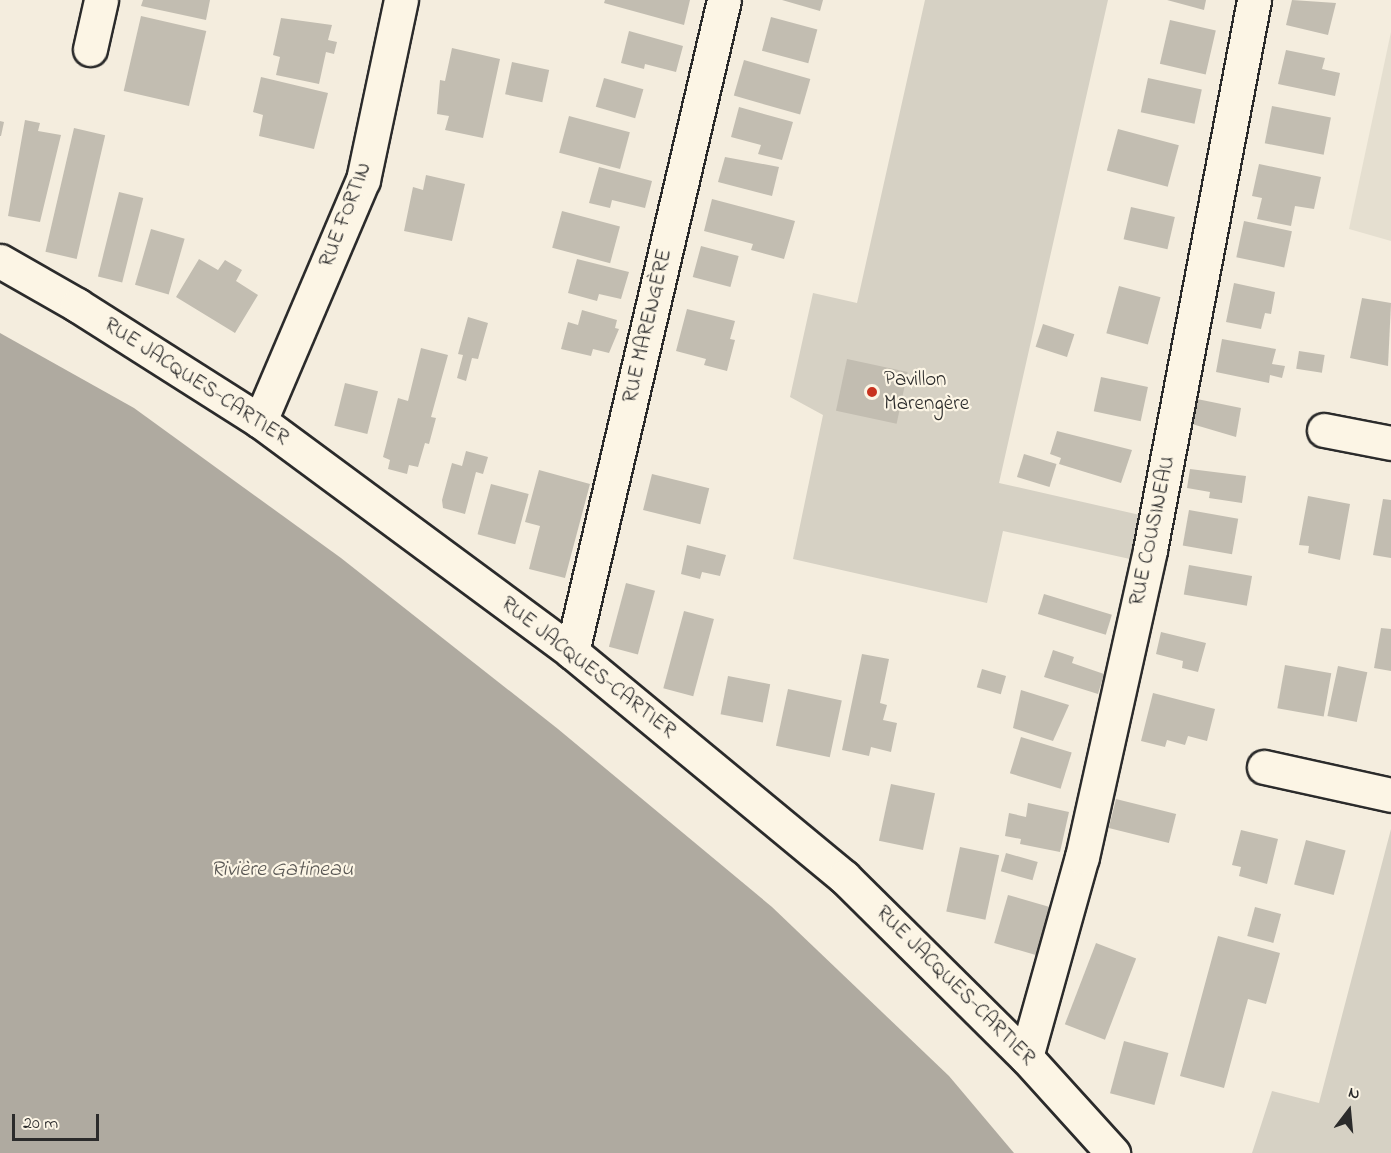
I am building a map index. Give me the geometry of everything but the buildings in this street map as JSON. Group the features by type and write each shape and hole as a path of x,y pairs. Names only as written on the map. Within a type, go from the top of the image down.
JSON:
{"street":[{"path":"90,49 101,0"},
{"name":"RUE FORTIN","path":"260,421 363,180 401,0"},
{"name":"RUE MARENGÈRE","path":"572,652 724,0"},
{"name":"RUE COUSINEAU","path":"1026,1056 1082,857 1150,550 1254,0"},
{"name":"RUE JACQUES-CARTIER","path":"0,261 77,305 260,421 572,652 844,877 1026,1056 1113,1153"},
{"path":"1324,430 1391,443"},
{"path":"1264,767 1391,795"}],"shaded area":[{"path":"925,0 1108,0 999,483 1140,515 1130,559 1003,531 987,603 793,559 823,415 790,397 813,293 857,303"},
{"path":"1391,32 1391,241 1349,229"},
{"path":"1391,829 1391,1153 1252,1153 1272,1091 1319,1103"}],"water":[{"name":"Rivière Gatineau","path":"0,333 134,408 341,558 558,729 772,907 949,1076 1014,1153 0,1153"}],"place":[{"name":"Pavillon Marengère","path":"872,392"}]}
